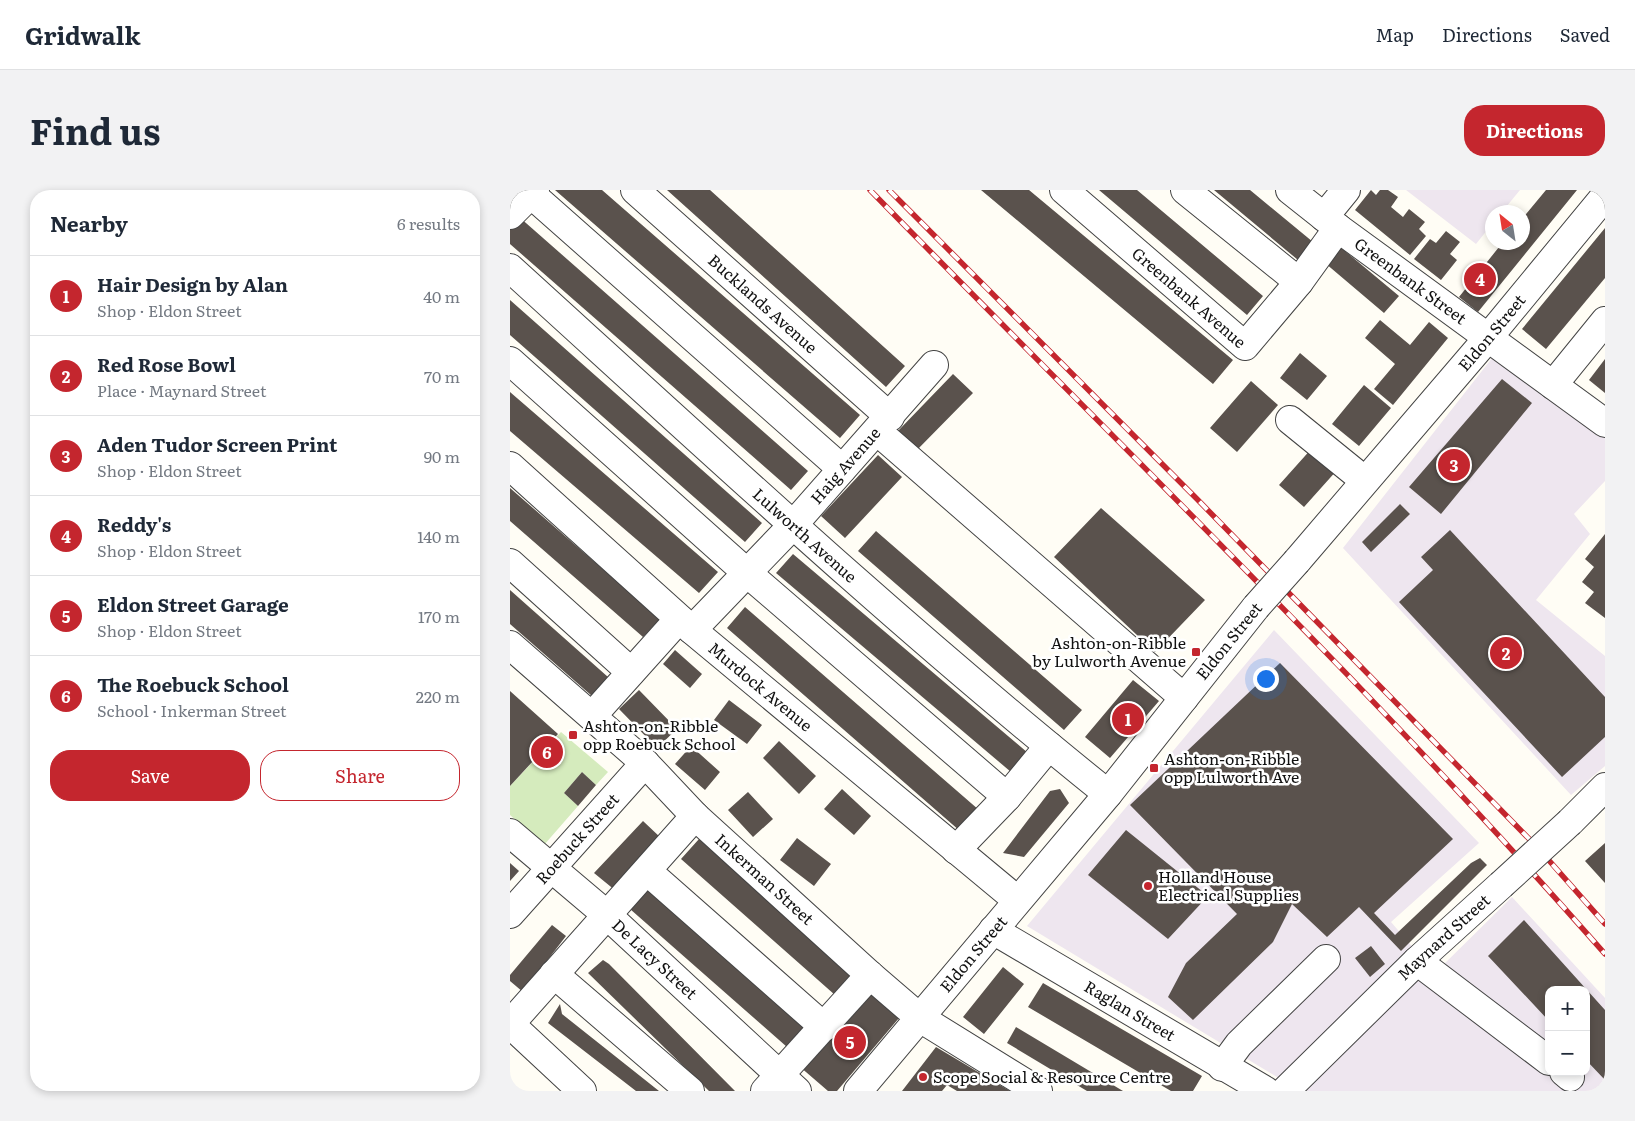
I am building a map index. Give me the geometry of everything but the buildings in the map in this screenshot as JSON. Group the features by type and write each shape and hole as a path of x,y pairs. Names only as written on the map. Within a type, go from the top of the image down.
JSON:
{"street":[{"name":"Bucklands Avenue","path":"635,190 883,424 1184,698"},
{"name":"Greenbank Avenue","path":"1064,190 1245,346 1299,282 1331,223 1346,190"},
{"path":"1185,190 1299,282"},
{"name":"Greenbank Street","path":"1290,190 1331,223 1487,339 1605,423"},
{"path":"510,215 533,192 842,469"},
{"name":"Eldon Street","path":"858,1091 1108,794 1256,607 1487,339 1605,196"},
{"name":"Lulworth Avenue","path":"510,268 793,524 1049,746 1108,794"},
{"path":"1552,386 1605,321"},
{"path":"510,361 746,572 1007,797"},
{"name":"Haig Avenue","path":"592,716 631,672 746,572 793,524 934,365"},
{"path":"1290,420 1364,480"},
{"name":"Murdock Avenue","path":"510,466 686,625 1017,900"},
{"path":"510,563 631,672"},
{"name":"Inkerman Street","path":"510,645 645,763 695,816 920,1018 1038,1091"},
{"path":"956,850 1007,797 1049,746"},
{"name":"Roebuck Street","path":"510,914 645,763"},
{"name":"Maynard Street","path":"1284,1091 1417,961 1570,822 1605,787"},
{"path":"582,1091 511,1026 554,974 695,816"},
{"name":"De Lacy Street","path":"510,833 607,915 780,1086"},
{"path":"647,871 824,1027"},
{"name":"Raglan Street","path":"993,930 1222,1067 1266,1091"},
{"path":"1222,1067 1239,1044 1326,959"},
{"path":"1417,961 1545,1058"},
{"path":"554,974 690,1091"},
{"path":"780,1086 824,1027 870,975"}],"shaded area":[{"path":"1406,190 1520,190 1508,205 1485,205 1485,233 1476,244"},
{"path":"1496,353 1605,434 1605,481 1574,514 1590,534 1536,600 1605,656 1605,766 1571,795 1343,548"},
{"path":"1274,630 1479,843 1391,922 1435,973 1512,897 1605,998 1605,1091 1300,1091 1027,926"}],"green space":[{"path":"561,732 608,772 596,785 582,772 564,793 578,806 544,845 510,815 510,786"}],"railway":[{"path":"870,190 1335,662 1517,855 1605,954"},
{"path":"889,190 1196,498 1538,848 1605,924"}],"place":[{"name":"Reddy's","path":"1480,279"},
{"name":"Aden Tudor Screen Print","path":"1454,465"},
{"name":"Ashton-on-Ribble by Lulworth Avenue","path":"1196,652"},
{"name":"Red Rose Bowl","path":"1506,653"},
{"name":"Hair Design by Alan","path":"1128,719"},
{"name":"Ashton-on-Ribble opp Roebuck School","path":"573,735"},
{"name":"The Roebuck School","path":"547,752"},
{"name":"Ashton-on-Ribble opp Lulworth Ave","path":"1154,768"},
{"name":"Holland House Electrical Supplies","path":"1148,886"},
{"name":"Eldon Street Garage","path":"850,1042"},
{"name":"Scope Social & Resource Centre","path":"923,1077"}]}
